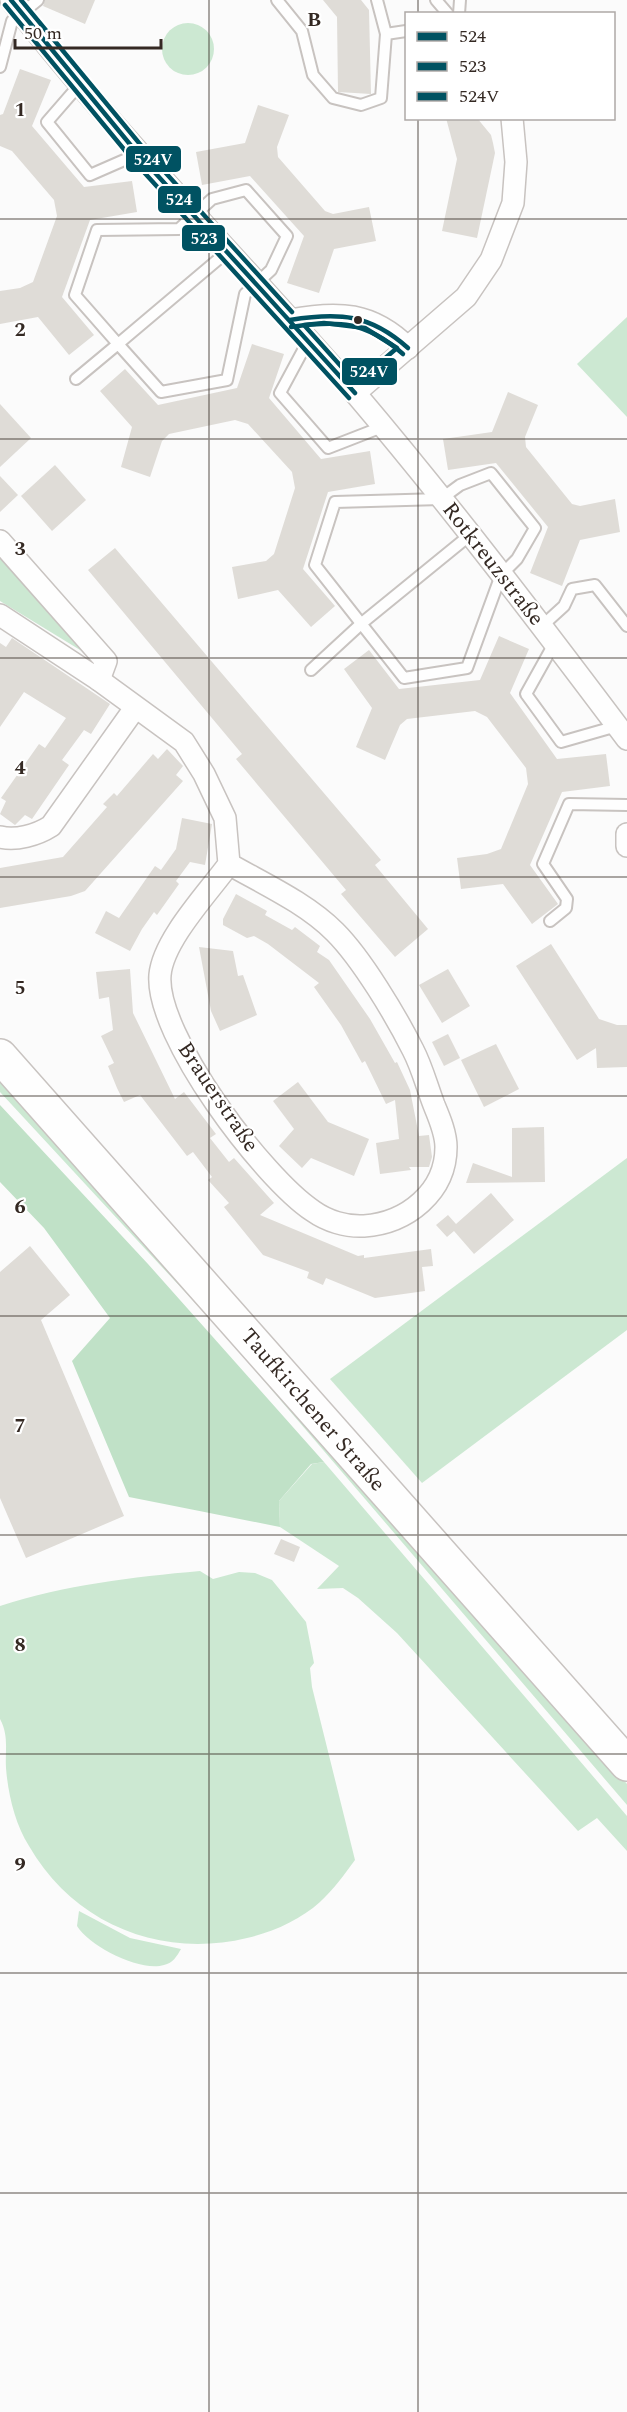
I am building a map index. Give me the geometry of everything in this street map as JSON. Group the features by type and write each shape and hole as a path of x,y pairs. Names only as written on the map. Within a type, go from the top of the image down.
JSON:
{"main road":[{"name":"Taufkirchener Straße","path":"0,1056 627,1764"}],"street":[{"name":"Rotkreuzstraße","path":"16,7 138,154 355,393 549,634 622,732"},
{"path":"355,393 466,297 491,260 513,203 516,162 512,120"},
{"path":"290,320 324,314 368,319 392,331 408,348"},
{"path":"0,541 106,661 99,680"},
{"path":"0,615 99,680 184,742 204,774 225,818 229,864"},
{"path":"0,837 21,837 40,832 51,826 135,708"},
{"path":"627,834 627,846"},
{"name":"Brauerstraße","path":"229,864 298,903 335,932 368,975 414,1050 440,1119 446,1147 443,1168 437,1185 426,1199 412,1210 386,1222 362,1226 336,1223 314,1212 267,1169 235,1131 172,1027 160,989 164,961 176,937 229,864"}],"lane":[{"path":"0,68 16,7 38,0"},
{"path":"277,0 302,31 313,75 333,98 362,105 381,98 386,34 377,0"},
{"path":"436,0 446,12"},
{"path":"386,34 405,31"},
{"path":"80,84 47,122 90,175 138,154"},
{"path":"246,190 287,236 271,270 245,294 227,380 161,392 75,295 97,230 179,229 194,216 212,199 246,190"},
{"path":"76,380 227,252"},
{"path":"308,341 280,393 328,448 382,426"},
{"path":"491,473 535,528 518,559 501,575 467,668 404,678 315,565 335,502 441,499 460,485 491,473"},
{"path":"311,670 362,623 470,535"},
{"path":"622,732 561,742 526,694 549,634 573,589 595,585 627,626"},
{"path":"550,921 566,908 567,898 543,864 568,804 627,805"}],"green space":[{"path":"183,23 193,23 207,30 214,49 207,68 193,75 183,75 173,71 166,64 162,54 162,44 166,34 173,27"},
{"path":"627,317 627,417 577,364"},
{"path":"0,556 84,647 85,653 0,601"},
{"path":"0,1081 475,1609 627,1784 627,1805 223,1333 0,1092"},
{"path":"0,1105 148,1264 324,1462 311,1464 279,1501 280,1527 129,1497 72,1361 110,1318 44,1228 0,1182"},
{"path":"627,1158 627,1330 422,1483 330,1379"},
{"path":"324,1462 627,1816 627,1851 597,1818 578,1831 397,1633 358,1598 343,1588 317,1589 339,1566 280,1527 279,1501 312,1464"},
{"path":"200,1571 213,1579 239,1572 255,1573 272,1580 306,1622 314,1663 310,1668 312,1687 355,1860 320,1902 286,1924 247,1938 215,1943 183,1943 152,1939 123,1929 95,1915 70,1896 48,1873 24,1837 10,1798 6,1768 6,1737 0,1719 0,1606 99,1583"},
{"path":"79,1911 130,1938 181,1949 172,1961 164,1965 142,1965 129,1961 104,1949 83,1934 77,1926"}],"building":[{"path":"45,0 95,0 85,24 43,6"},
{"path":"323,0 361,0 369,10 371,94 338,92 337,17"},
{"path":"20,69 51,80 32,126 84,187 132,181 137,212 90,220 62,297 94,335 69,355 38,317 0,324 0,291 20,288 33,282 57,216 54,200 12,151 0,146 0,115 3,114"},
{"path":"258,105 289,115 277,147 278,157 325,211 333,214 369,207 376,241 334,249 319,293 287,283 304,236 250,176 202,185 196,152 245,143"},
{"path":"447,120 479,120 491,135 495,153 477,238 442,231 457,159"},
{"path":"252,344 284,354 269,398 321,459 370,451 375,484 328,492 303,569 335,606 311,627 278,590 238,599 232,567 266,561 274,554 295,488 292,472 248,424 235,420 169,434 162,441 150,477 121,467 132,427 100,391 125,369 158,405 237,388"},
{"path":"508,392 538,405 525,437 526,447 572,504 580,506 615,499 620,532 580,540 562,586 530,573 548,527 496,463 448,470 443,439 492,432"},
{"path":"0,404 31,438 0,467"},
{"path":"55,465 86,500 52,531 21,496"},
{"path":"0,476 18,495 0,512"},
{"path":"115,548 381,860 375,865 428,929 395,957 341,894 346,890 236,759 242,754 88,570"},
{"path":"499,636 529,649 510,693 557,759 606,754 610,786 562,792 530,865 558,904 532,924 503,884 461,889 457,858 487,854 501,849 528,784 526,768 487,717 475,711 407,719 400,725 385,760 356,747 372,708 344,669 369,650 399,689 480,680"},
{"path":"12,638 110,704 91,734 84,730 62,760 69,765 32,819 25,815 15,825 0,814 6,801 1,798 39,744 45,748 66,718 24,692 0,727 0,643 6,647"},
{"path":"167,749 183,766 176,775 183,781 85,891 71,896 0,908 0,868 63,857 107,807 103,804 114,793 117,796 153,754 158,759"},
{"path":"182,818 212,824 205,865 190,862 176,881 179,884 157,915 154,912 130,951 95,933 106,911 119,918 155,866 161,870 176,849"},
{"path":"236,894 267,911 265,915 292,930 295,927 320,946 317,952 329,960 370,1019 395,1063 397,1062 410,1090 419,1136 429,1135 432,1157 429,1167 409,1167 411,1170 380,1174 376,1143 399,1139 395,1100 386,1104 365,1061 362,1063 341,1025 314,987 319,983 268,944 254,936 247,938 223,925 223,919"},
{"path":"551,944 599,1019 617,1025 627,1025 627,1067 597,1068 596,1048 577,1060 516,966"},
{"path":"199,947 233,951 238,976 243,975 257,1015 220,1031 211,1011"},
{"path":"130,969 133,1013 175,1099 184,1092 216,1134 210,1138 229,1162 234,1158 274,1203 260,1215 358,1256 364,1255 364,1258 431,1249 433,1266 422,1267 425,1291 375,1298 326,1278 323,1285 307,1278 309,1272 263,1255 224,1207 229,1203 208,1180 212,1177 193,1152 187,1156 140,1095 124,1102 117,1088 108,1066 114,1063 101,1036 113,1030 109,997 99,999 96,972"},
{"path":"448,969 470,1006 442,1023 419,985"},
{"path":"448,1034 460,1058 444,1066 432,1042"},
{"path":"496,1044 519,1089 484,1107 461,1060"},
{"path":"298,1082 328,1122 369,1139 354,1176 311,1158 302,1168 279,1146 294,1129 273,1101"},
{"path":"544,1127 545,1182 466,1183 473,1163 512,1177 512,1128"},
{"path":"491,1193 514,1220 474,1254 454,1231 447,1237 436,1225 448,1215 456,1224"},
{"path":"30,1246 70,1295 41,1320 124,1516 26,1558 0,1498 0,1272"},
{"path":"281,1539 300,1547 294,1562 274,1554"}],"transit line":[{"name":"524","path":"11,0 138,154 355,393"},
{"name":"524V","path":"21,0 144,149 292,312"},
{"name":"523","path":"5,5 132,159 349,398"},
{"name":"524","path":"290,320 324,316 353,318 380,328 408,348"},
{"name":"524V","path":"324,323 365,328 397,348 356,383 304,325 324,323"},
{"name":"523","path":"291,327 337,324 364,329 403,354"}]}
